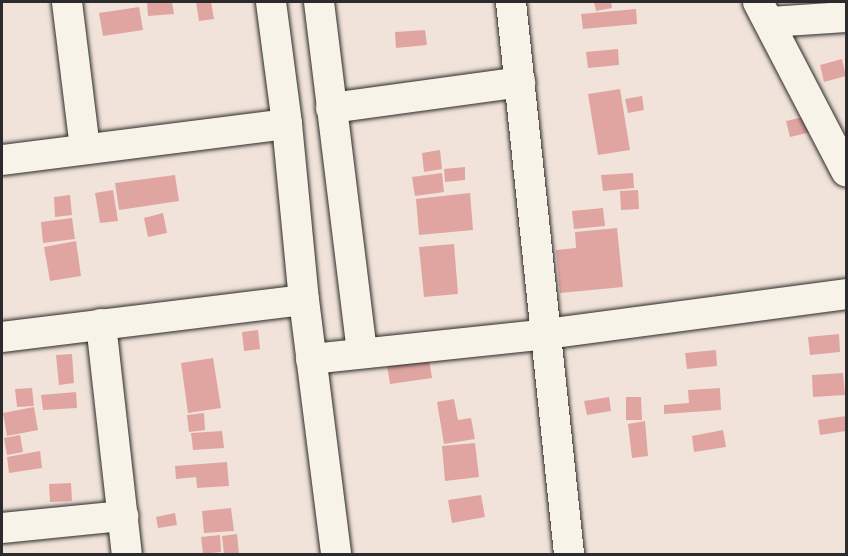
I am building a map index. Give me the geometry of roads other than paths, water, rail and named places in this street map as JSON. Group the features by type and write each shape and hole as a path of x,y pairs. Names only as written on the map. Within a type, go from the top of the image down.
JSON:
{"street":[{"path":"67,2 84,149"},
{"path":"271,2 287,124 304,300 336,555"},
{"path":"318,2 362,351"},
{"path":"512,2 569,555"},
{"path":"764,12 846,17"},
{"path":"764,12 846,171"},
{"path":"331,108 520,82"},
{"path":"2,160 287,124"},
{"path":"311,358 362,351 547,334 846,294"},
{"path":"2,337 304,300"},
{"path":"101,324 127,555"},
{"path":"2,528 123,516"}]}
